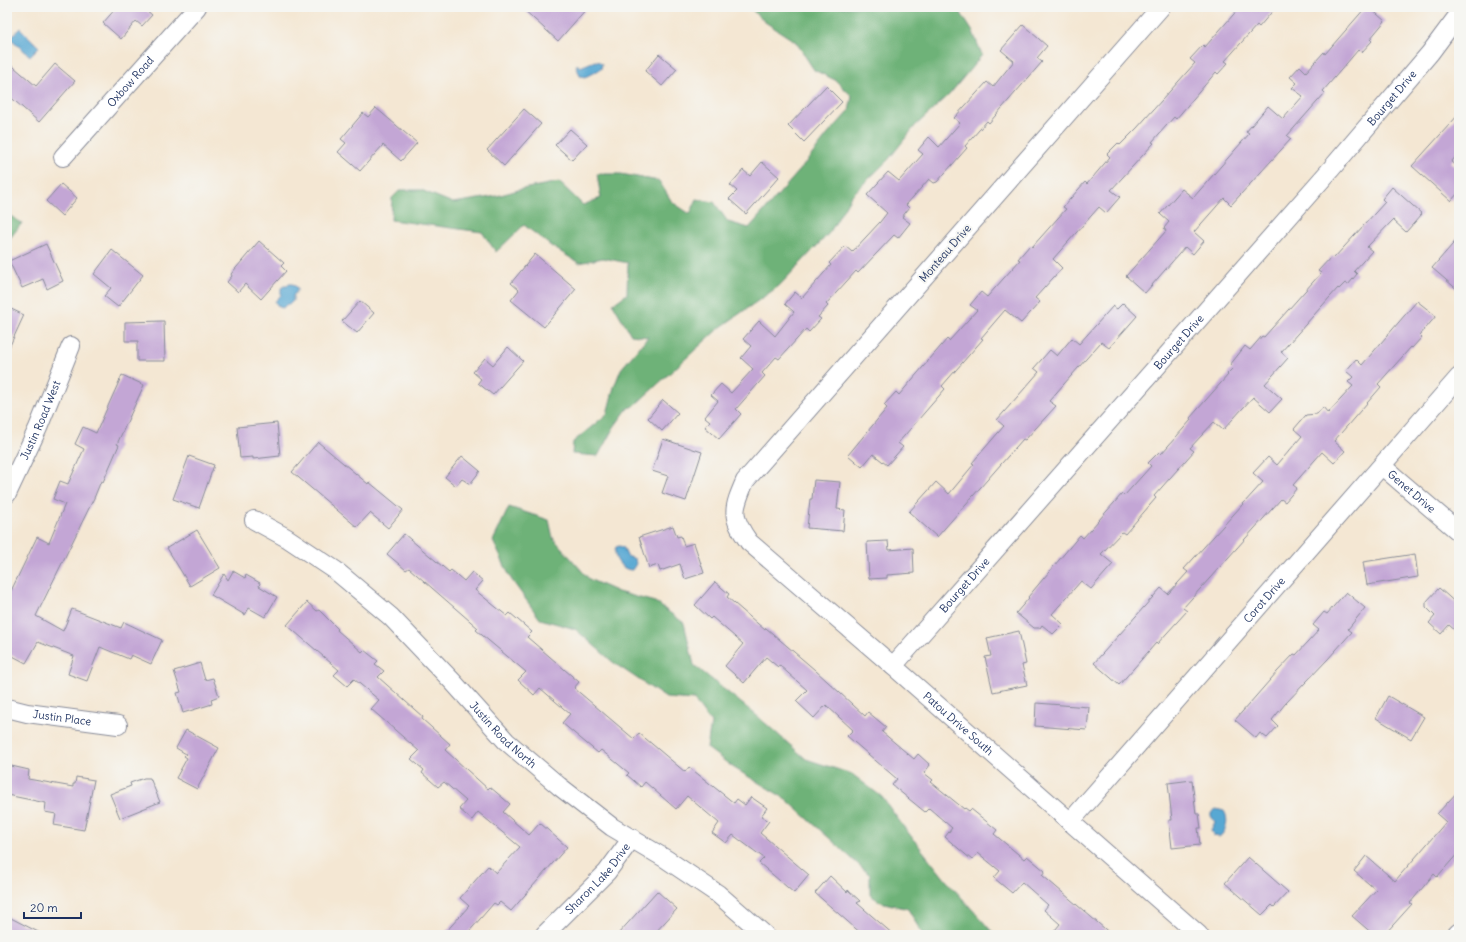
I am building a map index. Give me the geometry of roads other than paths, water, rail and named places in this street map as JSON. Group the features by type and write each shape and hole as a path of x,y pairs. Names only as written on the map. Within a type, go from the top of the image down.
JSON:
{"street":[{"name":"Oxbow Road","path":"63,157 197,7"},
{"name":"Monteau Drive","path":"735,504 745,481 1161,7"},
{"name":"Bourget Drive","path":"893,666 1341,157 1430,54 1459,14"},
{"name":"Justin Road West","path":"7,494 38,428 71,346"},
{"name":"Corot Drive","path":"1070,822 1459,377"},
{"name":"Genet Drive","path":"1382,466 1459,532"},
{"name":"Patou Drive South","path":"735,504 739,529 749,542 893,666 1199,935"},
{"name":"Justin Road North","path":"254,520 286,538 335,570 391,617 453,682 506,741 559,786 606,822 718,894 765,935"},
{"name":"Justin Place","path":"7,708 27,714 118,725"},
{"name":"Sharon Lake Drive","path":"544,935 607,872 632,838"},
{"path":"1456,935 1459,932"}],"water":[{"path":"20,28 39,47 30,56 10,38"},
{"path":"595,61 602,64 601,69 585,77 580,76 576,65 579,65 580,67"},
{"path":"289,284 293,284 297,288 297,291 293,296 293,301 283,308 279,307 275,302 281,295 281,288"},
{"path":"616,547 623,547 627,556 635,559 636,564 632,570 624,568 616,559 615,551"},
{"path":"1216,809 1224,811 1227,821 1224,832 1219,837 1214,836 1211,830 1215,822 1211,816 1211,813"}]}
